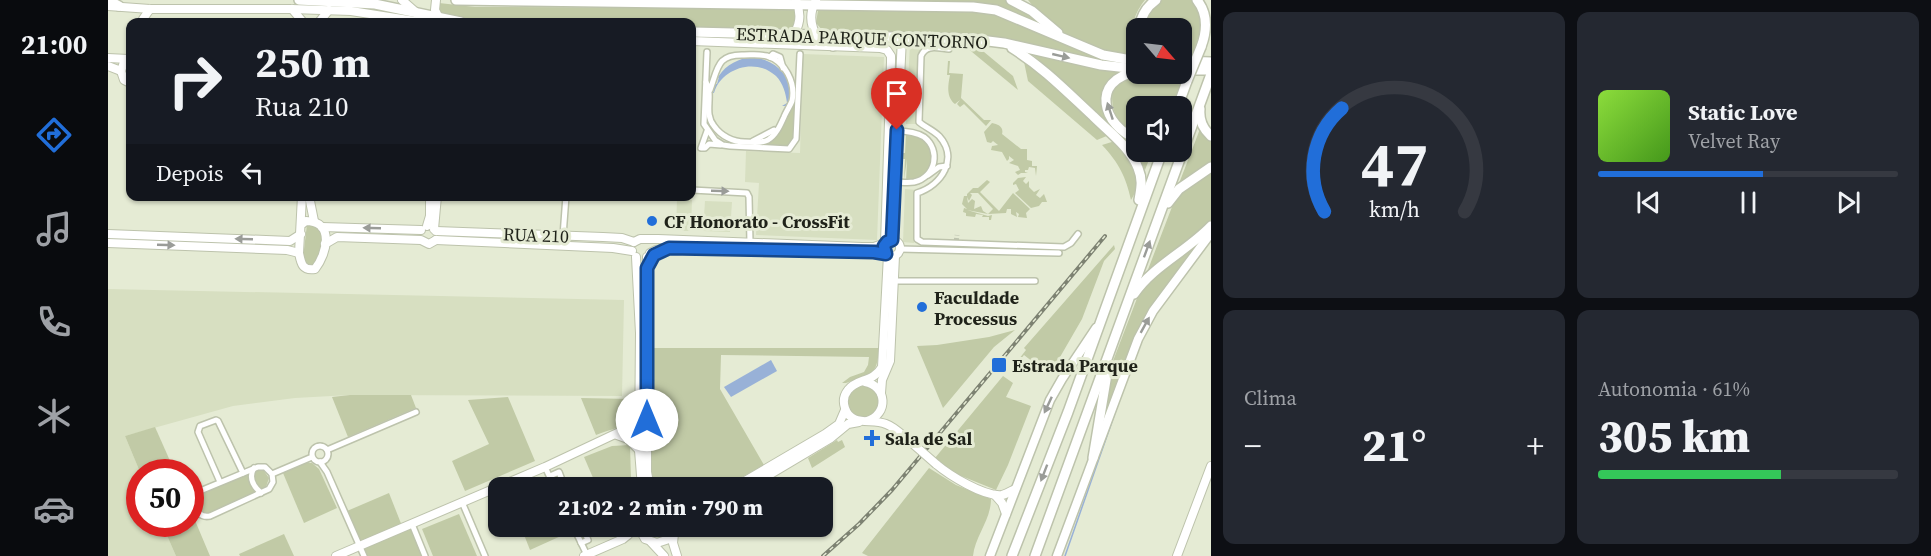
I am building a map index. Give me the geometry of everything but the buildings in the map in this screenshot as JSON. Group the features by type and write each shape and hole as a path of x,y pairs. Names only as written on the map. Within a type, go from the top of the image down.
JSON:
{"highway":[{"path":"108,0 119,6"},
{"path":"299,0 375,4 422,18"},
{"name":"ESTRADA PARQUE CONTORNO","path":"456,0 797,2 986,8 996,10 1102,55 1126,59"},
{"path":"1011,0 1032,11 1063,38"},
{"path":"1025,0 1032,11"},
{"path":"1141,18 1145,10 1156,0"},
{"path":"1182,96 1205,34 1204,16 1197,0"},
{"name":"ESTRADA PARQUE CONTORNO","path":"696,32 863,38 957,38 1004,43 1126,68"},
{"path":"829,46 863,38"},
{"path":"1004,43 1032,60 1052,78 1120,142 1138,166 1142,184 1130,240"},
{"path":"1192,61 1211,62"},
{"path":"1035,556 1202,102 1210,76 1192,72"},
{"path":"1126,74 1113,80 1109,87 1106,104 1113,122 1126,133"},
{"path":"1202,102 1201,120 1211,136"},
{"path":"1012,556 1102,320 1158,162"},
{"path":"1161,212 1179,189 1211,167"},
{"path":"1126,306 1149,276 1197,240 1211,226"},
{"path":"1093,458 1113,343"}],"main road":[{"path":"402,0 422,18"},
{"path":"408,0 422,18"},
{"path":"436,0 436,18"},
{"path":"786,44 794,35 799,24 800,15 797,2"},
{"path":"815,3 811,18 816,35 829,46"},
{"path":"108,6 150,9 330,10 422,18"},
{"path":"135,8 141,18"},
{"path":"145,18 150,9"},
{"path":"292,9 300,18"},
{"path":"323,18 330,10"},
{"path":"1205,34 1211,21"},
{"path":"889,242 893,131 902,38"},
{"path":"696,41 883,48 887,50 891,56 895,182 889,242 884,249 892,253"},
{"path":"108,58 126,59"},
{"path":"126,61 121,70 122,77 126,80"},
{"path":"108,66 121,70"},
{"path":"301,225 306,221 314,221 322,227 326,244 315,269 309,270 301,265 299,253 302,201"},
{"path":"310,201 314,221"},
{"path":"429,201 431,231"},
{"path":"326,244 337,237 421,240 429,244 436,201"},
{"name":"RUA 210","path":"322,227 622,238 634,242"},
{"path":"421,240 420,235 431,231"},
{"name":"RUA 210","path":"431,231 612,248 634,254"},
{"path":"1057,556 1145,323 1211,233"},
{"path":"108,234 290,241 301,234"},
{"path":"644,334 638,271 634,254 634,242 640,239 862,247 897,242 892,253 887,351 879,372 870,380 851,386 847,391 844,400 845,410 839,424 752,477"},
{"path":"647,240 651,246 647,268 643,422 648,477"},
{"path":"108,243 287,250 299,253"},
{"path":"612,248 627,256 638,271"},
{"path":"634,254 642,258 656,250 669,248 892,253"},
{"path":"647,268 654,255 669,248"},
{"path":"888,335 895,281 892,253"},
{"path":"990,556 1050,400 1102,320"},
{"path":"887,351 890,360 882,380 881,393 888,424 957,479 995,495 1002,495 1015,489"},
{"path":"862,382 873,384 881,393"},
{"path":"765,477 831,438 848,424 878,416 883,404"},
{"path":"845,410 849,415 863,421 888,424"},
{"path":"336,556 362,553 412,524 643,422"},
{"path":"641,477 639,450 643,422"},
{"path":"617,435 628,439 639,450"},
{"path":"1177,556 1211,466"},
{"path":"995,495 1002,503 1006,514"},
{"path":"586,556 626,537"},
{"path":"645,537 664,556"},
{"path":"651,542 664,542 669,537"},
{"path":"674,537 673,543 677,556"}],"street":[{"path":"917,193 937,182 947,166 947,150 937,134 920,123 922,53 929,48 949,49"},
{"path":"707,52 704,124 715,140 723,145"},
{"path":"707,131 701,148 709,144 789,149 796,139 800,54"},
{"path":"706,82 710,90 708,113 713,126 734,141 762,142 768,140 778,130 792,102 793,90 790,78 783,68 770,57 748,55 726,56 718,68 710,90"},
{"path":"893,131 921,135 931,144 947,150"},
{"path":"929,172 935,158 931,144"},
{"path":"917,181 939,163 947,166"},
{"path":"895,182 922,180 936,169 947,166"},
{"path":"917,181 919,222 916,236 919,241 1064,247 1071,243 1078,234"},
{"path":"696,190 747,193 750,243"},
{"path":"563,236 566,201"},
{"path":"892,253 1059,253"},
{"path":"895,281 1035,281"},
{"path":"327,450 416,412"},
{"path":"220,482 198,432 200,426 218,421 243,473"},
{"path":"327,472 327,450 323,446 313,448 312,457 315,461 320,462 327,472 362,553"},
{"path":"272,474 312,457"},
{"path":"320,462 327,458"},
{"path":"545,466 550,476 559,472 561,477"},
{"path":"264,467 272,474 269,489 210,516 199,514 194,502 198,493 254,468 264,467"},
{"path":"254,468 252,481 261,492"},
{"path":"462,502 485,556"},
{"path":"412,524 425,556"},
{"path":"578,537 586,556"},
{"path":"581,543 588,540 587,537"}],"shaded area":[{"path":"820,0 1007,0 1023,8 1047,28 987,5 939,1"},
{"path":"1028,0 1145,0 1135,18 1126,18 1126,55 1091,47 1076,40 1038,12"},
{"path":"1160,0 1195,0 1203,24 1193,53 1192,18 1144,17"},
{"path":"439,3 475,7 794,8 799,14 792,31 696,28 696,18 462,18 439,13"},
{"path":"820,8 987,10 1126,60 1126,64 1105,63 1008,39 970,34 823,31 816,23"},
{"path":"910,43 921,43 916,124 906,124"},
{"path":"966,47 978,47 1013,76 1018,90"},
{"path":"1030,52 1122,69 1110,80 1105,110 1126,132 1126,140"},
{"path":"803,54 884,57 877,240 756,235 759,183 745,182 746,151 800,153"},
{"path":"1023,57 1109,135 1097,140 1028,81"},
{"path":"948,61 950,61 949,73 963,74 961,98 984,120 991,120 986,126 964,104 960,107 957,104 960,100 955,104 950,98"},
{"path":"1126,78 1126,84 1180,84 1176,96 1126,96 1126,130 1115,115 1112,99 1114,84"},
{"path":"795,92 796,121 790,143 778,148 752,147 773,138"},
{"path":"992,123 1000,126 1002,134 1021,149 1027,149 1027,160 1032,161 1032,166 1037,166 1036,176 1035,168 1029,167 1025,170 1028,173 1018,175 1015,172 1020,170 1018,166 1009,163 1014,160 1009,156 1007,161 1002,152 991,150 992,146 998,145 993,141 987,142 984,132"},
{"path":"1200,129 1211,141 1211,164 1178,186 1187,162 1192,162 1192,150"},
{"path":"906,133 924,139 935,154 925,173 906,182 907,159 904,180 905,159 902,159 902,153 905,153"},
{"path":"1115,141 1126,155 1126,162 1132,162 1135,168 1138,183 1131,200 1121,171 1102,145"},
{"path":"1141,162 1148,162 1145,170"},
{"path":"1211,173 1211,228 1134,340 1107,412 1105,403 1113,361 1175,199"},
{"path":"1026,177 1023,181 1026,184 1029,181 1029,187 1034,192 1040,189 1036,195 1040,198 1044,194 1047,202 1031,208 1015,193 1019,190 1013,183 1018,178"},
{"path":"987,180 990,182 980,192 999,211 1013,193 1030,209 1026,213 1027,218 1018,217 1019,214 1016,212 1017,217 1011,214 1011,209 1007,209 1006,213 988,214 967,210 992,215 991,220 989,217 982,217 983,215 966,216 963,212 964,208 967,209 962,204 964,196","holes":["970,193 978,193 993,209 988,214 981,206 974,209 975,201 972,199 968,203 967,197 969,201 972,195"]},
{"path":"905,189 916,190 914,243 903,242"},
{"path":"677,201 692,201 691,231 676,231"},
{"path":"705,201 732,202 730,232 703,231"},
{"path":"307,224 318,225 323,241 314,266 307,265 303,258"},
{"path":"1114,245 1115,249 1104,261 1082,319 1056,364 1032,366 1033,362 1024,355 1020,360 1026,350 1024,348"},
{"path":"108,289 624,300 622,396 350,395 295,398 233,406 125,436 135,459 126,459 126,537 168,537 176,556 108,556"},
{"path":"1015,330 994,347 943,408 917,346 989,337"},
{"path":"650,348 879,348 877,364 871,373 846,383 842,383 864,372 869,357 721,355 720,389 764,465 742,477 651,477"},
{"path":"1003,376 1013,383 1006,397 1031,406 996,490 954,473 935,458"},
{"path":"863,386 874,391 879,402 874,413 863,418 852,413 847,402 852,391"},
{"path":"411,395 416,408 348,437 332,397"},
{"path":"508,397 535,461 498,477 488,477 488,481 465,491 452,461 489,444 468,400"},
{"path":"581,398 631,399 629,416 618,427 596,435"},
{"path":"155,427 169,459 135,459 125,436"},
{"path":"837,440 838,442 842,440 845,447 812,468 808,458"},
{"path":"630,445 631,477 593,477 584,457 612,446"},
{"path":"305,463 312,463 319,469 337,508 304,523 283,473"},
{"path":"929,468 956,485 991,499 973,556 868,556 862,553"},
{"path":"256,469 264,471 269,478 266,487 207,514 204,513 204,492"},
{"path":"389,493 402,526 361,543 347,511"},
{"path":"459,514 477,556 433,556 422,529"},
{"path":"411,528 423,556 366,556 363,549"},
{"path":"284,534 294,556 240,556 239,554"},
{"path":"168,537 202,537 210,556 176,556"},
{"path":"525,537 559,537 530,550"}],"water":[{"path":"749,57 767,61 782,72 790,88 790,97 786,106 782,106 787,103 784,89 776,76 759,67 749,66 731,72 718,84 713,93 719,77 716,81 725,68 738,60"},
{"path":"771,360 777,371 731,397 724,387"}],"waterway":[{"path":"1065,556 1124,387"}],"tunnel":[{"path":"956,243 957,235"}],"railway":[{"path":"823,556 892,490 1105,236"}],"place":[{"name":"CF Honorato - CrossFit","path":"652,221"},
{"name":"Faculdade Processus","path":"922,307"},
{"name":"Estrada Parque","path":"999,365"},
{"name":"Sala de Sal","path":"872,438"}],"route":[{"path":"647,420 647,268 654,255 669,248 886,254 885,243 892,240 897,130"}]}
